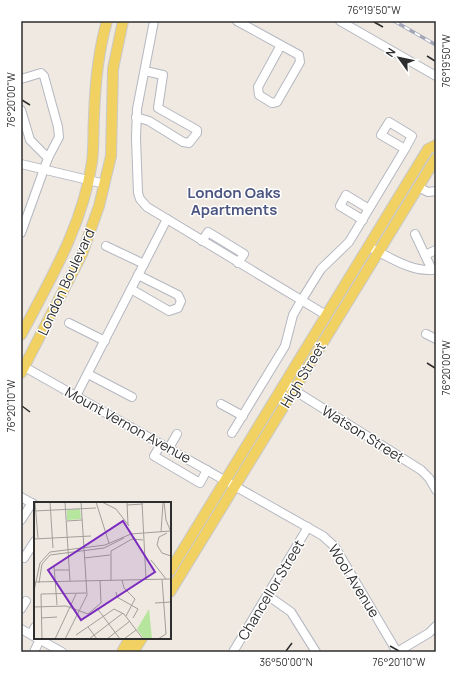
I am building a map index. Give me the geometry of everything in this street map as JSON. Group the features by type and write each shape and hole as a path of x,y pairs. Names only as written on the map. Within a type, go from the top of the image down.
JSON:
{"main road":[{"name":"London Boulevard","path":"21,335 67,245 80,213 89,181 94,145 96,84 100,51 107,21"},
{"name":"London Boulevard","path":"22,368 82,254 105,184 111,156 113,69 123,21"},
{"name":"High Street","path":"171,569 428,149 436,144"},
{"name":"High Street","path":"171,586 236,486 436,158"},
{"path":"122,652 129,639"},
{"path":"134,652 141,639"}],"street":[{"path":"154,21 136,117 138,193 143,204 167,220 326,315"},
{"path":"237,21 281,45 299,55 301,60 277,102 272,103 259,95 258,87 281,45"},
{"path":"340,21 436,76"},
{"path":"136,117 149,121 183,142 192,141 197,133 197,130 158,108 163,75 145,71"},
{"path":"21,79 41,73 46,80 58,127 58,137 48,158 21,233"},
{"path":"21,110 30,140 48,158"},
{"path":"232,433 285,346 294,314 320,269 349,242 404,149"},
{"path":"21,164 105,184"},
{"path":"418,187 430,192 436,192"},
{"path":"363,220 340,206 346,195 369,209"},
{"path":"76,396 167,220"},
{"path":"415,234 434,270"},
{"path":"106,246 144,264"},
{"path":"368,246 403,264 434,270"},
{"path":"425,255 436,250"},
{"path":"131,289 169,311 178,308 181,301 178,295 138,275"},
{"path":"69,323 105,341"},
{"path":"426,334 436,339"},
{"name":"Mount Vernon Avenue","path":"22,368 76,396 236,486"},
{"path":"88,374 132,397"},
{"name":"Watson Street","path":"284,384 421,470 429,478 436,490"},
{"path":"221,404 242,416"},
{"path":"169,448 177,434"},
{"path":"161,444 154,456 200,483 207,470"},
{"name":"Wool Avenue","path":"236,486 324,536 335,547 397,652"},
{"path":"21,497 33,504 21,520"},
{"name":"Chancellor Street","path":"233,652 308,527"},
{"path":"25,559 34,543"},
{"path":"267,595 291,612 316,652"},
{"path":"21,609 26,601"},
{"path":"397,652 429,633 436,626"},
{"path":"21,629 34,634"},
{"path":"34,652 36,639"},
{"path":"42,639 62,652"}],"railway":[{"path":"394,21 436,45"}],"district":[{"name":"London Oaks Apartments","path":"234,202"}]}
